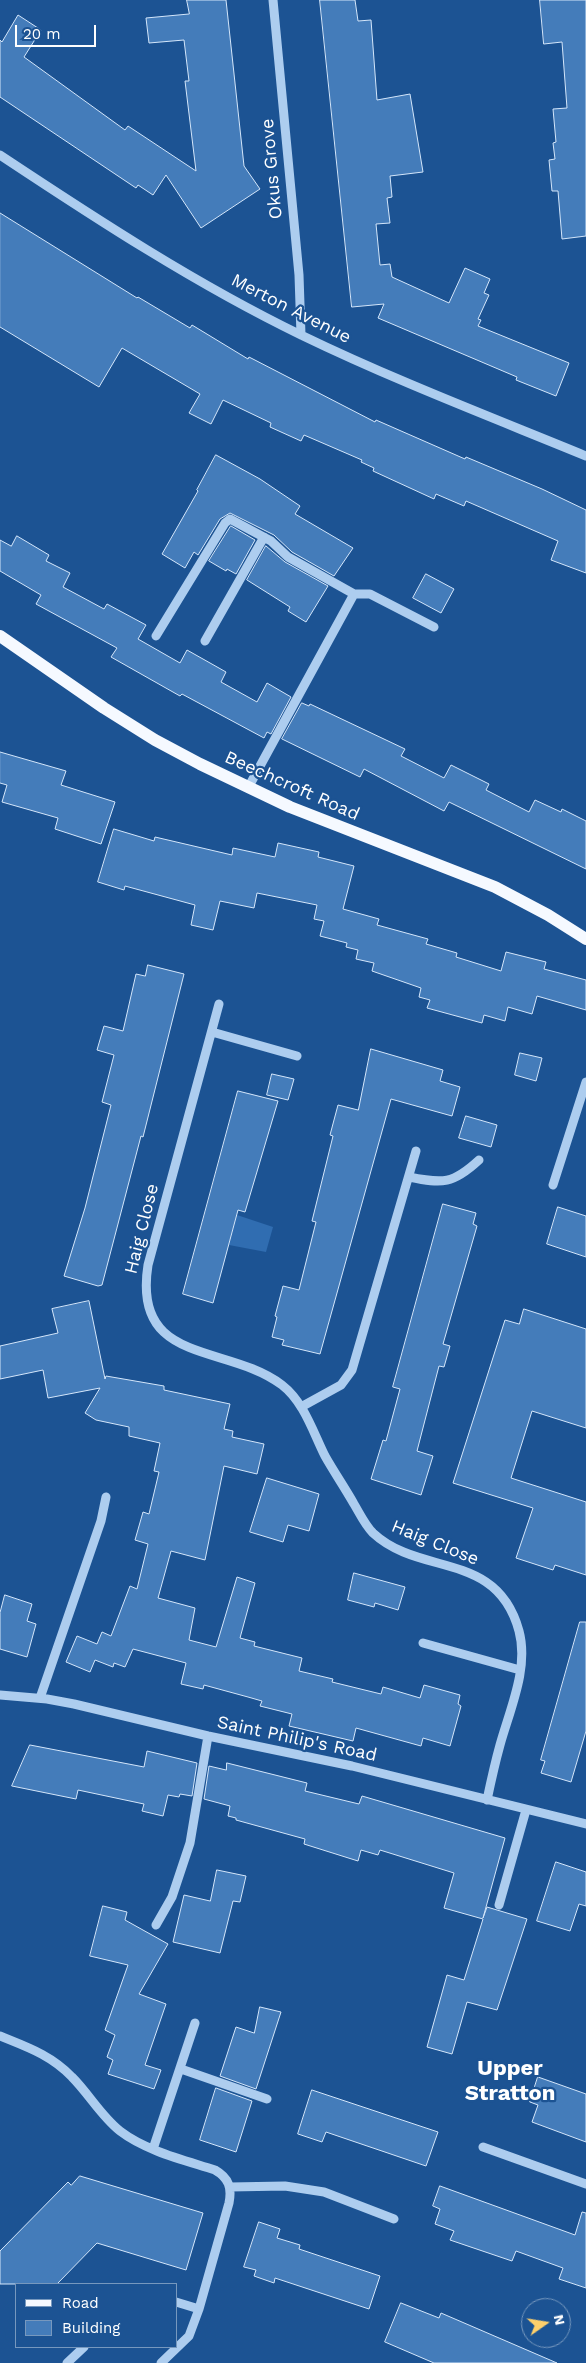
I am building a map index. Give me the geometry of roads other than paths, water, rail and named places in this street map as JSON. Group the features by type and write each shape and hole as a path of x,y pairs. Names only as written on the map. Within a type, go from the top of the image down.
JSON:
{"main road":[{"name":"Beechcroft Road","path":"0,636 56,676 155,740 248,788 325,822 495,887 586,939"}],"street":[{"name":"Okus Grove","path":"273,0 299,275 301,335"},
{"name":"Merton Avenue","path":"0,155 123,236 200,282 301,335 586,456"},
{"path":"156,636 227,520 235,520 264,537 288,558 354,594 370,594 434,627"},
{"path":"205,641 264,537"},
{"path":"248,788 354,594"},
{"name":"Haig Close","path":"219,1004 148,1265 144,1286 146,1302 153,1319 172,1339 183,1346 270,1377 284,1387 301,1408 326,1457 372,1532 401,1550 461,1570 488,1582 503,1596 520,1632 522,1653 520,1670 487,1800"},
{"path":"212,1032 297,1056"},
{"path":"553,1185 586,1082"},
{"path":"301,1408 341,1386 352,1370 416,1151"},
{"path":"409,1177 435,1182 448,1181 465,1172 479,1160"},
{"path":"40,1698 101,1521 106,1497"},
{"path":"423,1642 520,1670"},
{"name":"Saint Philip's Road","path":"0,1695 40,1698 352,1766 586,1824"},
{"path":"156,1924 172,1898 190,1844 208,1736"},
{"path":"500,1905 526,1810"},
{"path":"153,2148 195,2023"},
{"path":"0,2036 39,2051 55,2061 72,2077 110,2123 122,2133 153,2148 215,2170 223,2175 230,2187 229,2203 199,2309 188,2336 178,2346"},
{"path":"181,2069 267,2099"},
{"path":"484,2147 586,2184"},
{"path":"230,2187 285,2186 324,2192 394,2219"},
{"path":"178,2303 199,2309"},
{"path":"67,2363 83,2348"},
{"path":"162,2363 176,2348"}],"district":[{"name":"Upper Stratton","path":"510,2082"}]}
